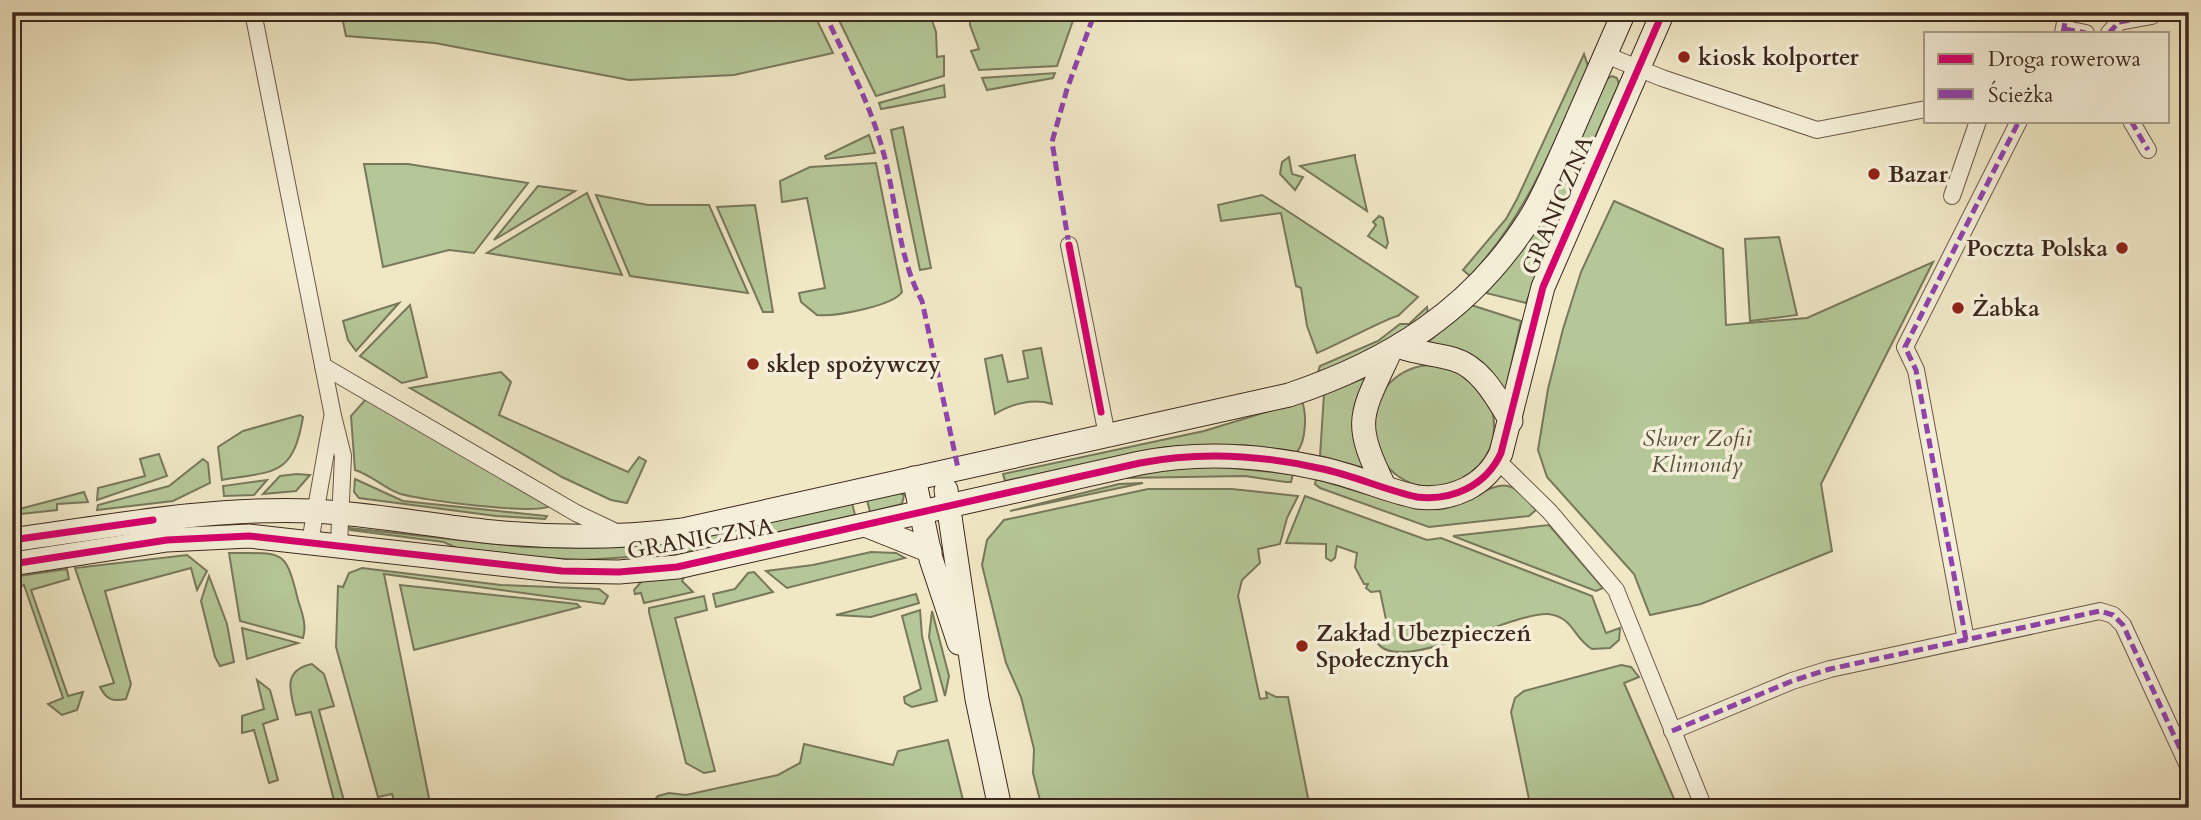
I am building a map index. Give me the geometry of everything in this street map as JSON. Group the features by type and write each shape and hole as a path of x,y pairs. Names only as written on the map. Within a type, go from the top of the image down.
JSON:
{"street":[{"path":"253,12 332,416 343,456 339,544"},
{"name":"GRANICZNA","path":"12,540 211,513 341,513 492,532 559,536 624,536 683,530 1289,395 1338,377 1394,351 1428,328 1471,290 1523,229 1548,184 1624,12"},
{"name":"GRANICZNA","path":"1511,421 1543,287 1663,12"},
{"path":"2110,32 2119,22 2152,16"},
{"path":"2065,25 2083,32"},
{"path":"1606,55 1637,69 1817,130 1924,109"},
{"path":"1952,196 1978,122"},
{"path":"1966,640 1916,370 1905,347 2018,122"},
{"path":"2132,122 2148,150"},
{"path":"1069,245 1107,435"},
{"path":"1394,351 1452,359 1467,365 1496,396 1511,421 1498,461 1477,482 1456,494 1427,498 1385,488 1366,450 1362,426 1367,404 1394,351"},
{"path":"323,366 576,513 624,536"},
{"path":"310,542 332,416"},
{"name":"GRANICZNA","path":"12,564 167,540 249,537 339,544 562,571 619,572 677,566 1140,463 1197,455 1276,460 1325,469 1385,488"},
{"path":"1498,461 1550,512 1616,590 1704,808"},
{"path":"942,472 950,505 977,699 1000,808"},
{"path":"914,478 929,551 977,699"},
{"path":"865,525 929,551"},
{"path":"1672,732 1792,681 2100,611 2113,615 2123,625 2189,768"}],"green space":[{"path":"341,12 813,12 833,53 734,75 629,80 435,43 346,36"},
{"path":"835,12 929,12 936,32 937,57 944,56 944,76 876,96"},
{"path":"970,12 1076,12 1057,66 979,70 971,51 979,49 970,25"},
{"path":"1584,54 1588,66 1538,177 1508,228 1470,276 1463,270 1506,219"},
{"path":"1055,73 1053,78 987,90 982,78"},
{"path":"1612,76 1617,78 1619,84 1550,238 1526,303 1486,293 1527,242 1544,215 1607,79"},
{"path":"944,85 945,97 881,109 879,103"},
{"path":"903,127 931,268 920,270 891,130"},
{"path":"869,135 875,153 826,159 825,156"},
{"path":"1355,155 1355,158 1367,211 1300,166"},
{"path":"1289,157 1292,174 1303,177 1295,190 1280,174 1282,162"},
{"path":"876,163 902,292 876,306 817,315 801,302 799,293 825,288 807,198 782,202 780,181 810,167"},
{"path":"364,164 408,164 528,183 474,253 449,250 383,267"},
{"path":"538,186 575,191 494,240"},
{"path":"587,193 622,275 487,253"},
{"path":"596,195 648,205 709,205 748,293 630,276"},
{"path":"1262,195 1418,297 1398,316 1317,353 1307,326 1301,288 1296,286 1281,213 1221,221 1218,205"},
{"name":"Skwer Zofii Klimondy","path":"1614,201 1723,249 1726,325 1807,318 1933,262 1821,484 1832,551 1701,604 1650,615 1634,574 1547,477 1538,450 1548,389 1563,329 1581,272"},
{"path":"755,205 773,312 763,312 717,207"},
{"path":"1379,216 1383,218 1388,243 1386,248 1368,236 1376,225 1373,222"},
{"path":"1779,237 1797,315 1750,321 1745,239"},
{"path":"399,303 356,351 348,340 343,321"},
{"path":"410,305 427,377 402,383 360,356"},
{"path":"1471,305 1521,321 1505,392 1426,344"},
{"path":"1427,307 1428,314 1395,338 1317,375 1320,366 1378,341 1400,324 1409,324"},
{"path":"1041,348 1052,404 1022,403 995,414 985,359 1002,355 1008,382 1028,378 1023,351"},
{"path":"1433,365 1456,370 1476,383 1489,403 1494,426 1489,449 1476,469 1456,482 1433,487 1410,482 1390,469 1377,449 1372,426 1377,403 1390,383 1410,370"},
{"path":"501,372 511,382 499,415 628,472 639,457 646,461 627,503 611,500 562,477 410,388"},
{"path":"1367,377 1364,468 1320,456 1324,394"},
{"path":"366,399 552,505 543,508 503,508 410,496 387,488 355,470 351,416"},
{"path":"1302,401 1305,428 1297,452 1244,445 1165,447 1005,481 1003,474 1204,431"},
{"path":"300,415 303,417 299,437 287,461 268,472 222,480 218,447 243,431"},
{"path":"159,454 167,476 97,500 98,488 145,476 140,459"},
{"path":"203,459 208,463 210,483 173,501 97,510 98,505 169,486"},
{"path":"1202,465 1293,474 1291,482 1245,476 1123,478 1162,469"},
{"path":"310,475 296,491 263,494 280,476"},
{"path":"355,479 403,501 547,516 545,519 496,516 359,498 354,492"},
{"path":"1316,479 1398,503 1430,509 1450,507 1493,487 1508,486 1520,493 1536,510 1529,516 1429,527 1320,488 1315,484"},
{"path":"267,480 254,495 224,496 223,486"},
{"path":"1143,483 1010,511 1119,484"},
{"path":"1148,489 1232,489 1298,496 1287,518 1280,544 1258,549 1260,563 1242,580 1238,596 1260,699 1267,698 1266,692 1276,697 1288,697 1310,808 1042,808 1033,773 1034,749 1021,697 1006,663 982,565 987,540 1004,520"},
{"path":"84,492 88,502 57,504 57,510 12,515 12,511"},
{"path":"898,492 904,495 902,504 870,512 867,500"},
{"path":"1305,496 1427,540 1441,538 1592,596 1606,633 1620,628 1619,640 1610,648 1592,649 1563,619 1548,614 1509,622 1429,648 1405,652 1387,650 1376,640 1389,634 1380,591 1371,592 1366,588 1368,584 1364,584 1355,567 1357,553 1337,546 1335,558 1331,561 1326,558 1326,544 1286,543"},
{"path":"852,503 855,515 678,554 582,560 467,553 444,542 349,528 525,547 631,546"},
{"path":"1549,525 1603,588 1596,591 1453,536"},
{"path":"871,552 896,553 905,558 787,588 766,571 813,565"},
{"path":"229,553 271,554 284,562 289,570 302,614 303,638 240,621"},
{"path":"187,555 207,571 197,590 191,568 105,591 131,684 126,699 110,699 100,687 114,683 75,568"},
{"path":"362,568 501,585 599,589 608,596 604,604 384,574 431,808 396,808 392,794 378,797 336,647 338,586 343,587 349,573"},
{"path":"67,569 69,579 31,590 68,696 83,692 77,710 62,715 48,704 63,698 24,585 12,589 12,577"},
{"path":"754,572 773,592 716,607 713,594 735,589 748,573"},
{"path":"685,575 682,581 693,592 644,603 641,593 635,594 634,590 642,581"},
{"path":"209,576 227,624 234,662 220,666 215,657 201,601"},
{"path":"400,585 577,604 580,607 414,650"},
{"path":"916,594 919,603 871,617 836,615"},
{"path":"704,596 707,610 675,618 715,771 704,773 686,763 649,608"},
{"path":"920,610 922,636 937,701 912,707 905,703 904,697 921,689 902,616"},
{"path":"932,611 949,676 945,696 929,637"},
{"path":"242,628 298,643 247,659"},
{"path":"312,664 324,674 334,706 319,710 346,808 336,808 311,712 296,715 290,683 296,671"},
{"path":"1621,665 1631,667 1639,677 1624,683 1678,808 1524,808 1529,799 1511,712 1515,698 1524,691"},
{"path":"257,680 270,690 278,719 263,724 278,780 269,783 254,730 242,733 242,716 264,709"},
{"path":"948,740 965,808 647,808 658,796 669,793 686,795 778,775 800,763 804,744 893,765 898,751"}],"marked path":[{"path":"824,12 878,133 888,170 902,247 922,301 958,468"},
{"path":"1069,245 1052,142 1067,89 1095,12"},
{"path":"2063,32 2067,12"},
{"path":"2110,32 2119,22 2152,16"},
{"path":"2065,29 2081,32"},
{"path":"1966,640 1916,370 1905,347 2018,122"},
{"path":"2132,122 2148,150"},
{"path":"1672,731 1792,681 1830,669 2100,611 2113,615 2123,625 2189,768"}],"cycle path":[{"path":"12,564 167,540 249,536 562,571 619,572 677,567 1140,463 1186,457 1232,456 1277,460 1335,472 1417,497 1455,494 1486,474 1501,453 1543,287 1663,12"},
{"path":"1069,245 1101,412"},
{"path":"12,540 153,520"}],"place":[{"name":"kiosk kolporter","path":"1684,57"},
{"name":"Bazar","path":"1874,174"},
{"name":"Poczta Polska","path":"2122,248"},
{"name":"Żabka","path":"1958,308"},
{"name":"sklep spożywczy","path":"753,364"},
{"name":"Zakład Ubezpieczeń Społecznych","path":"1302,646"}]}
